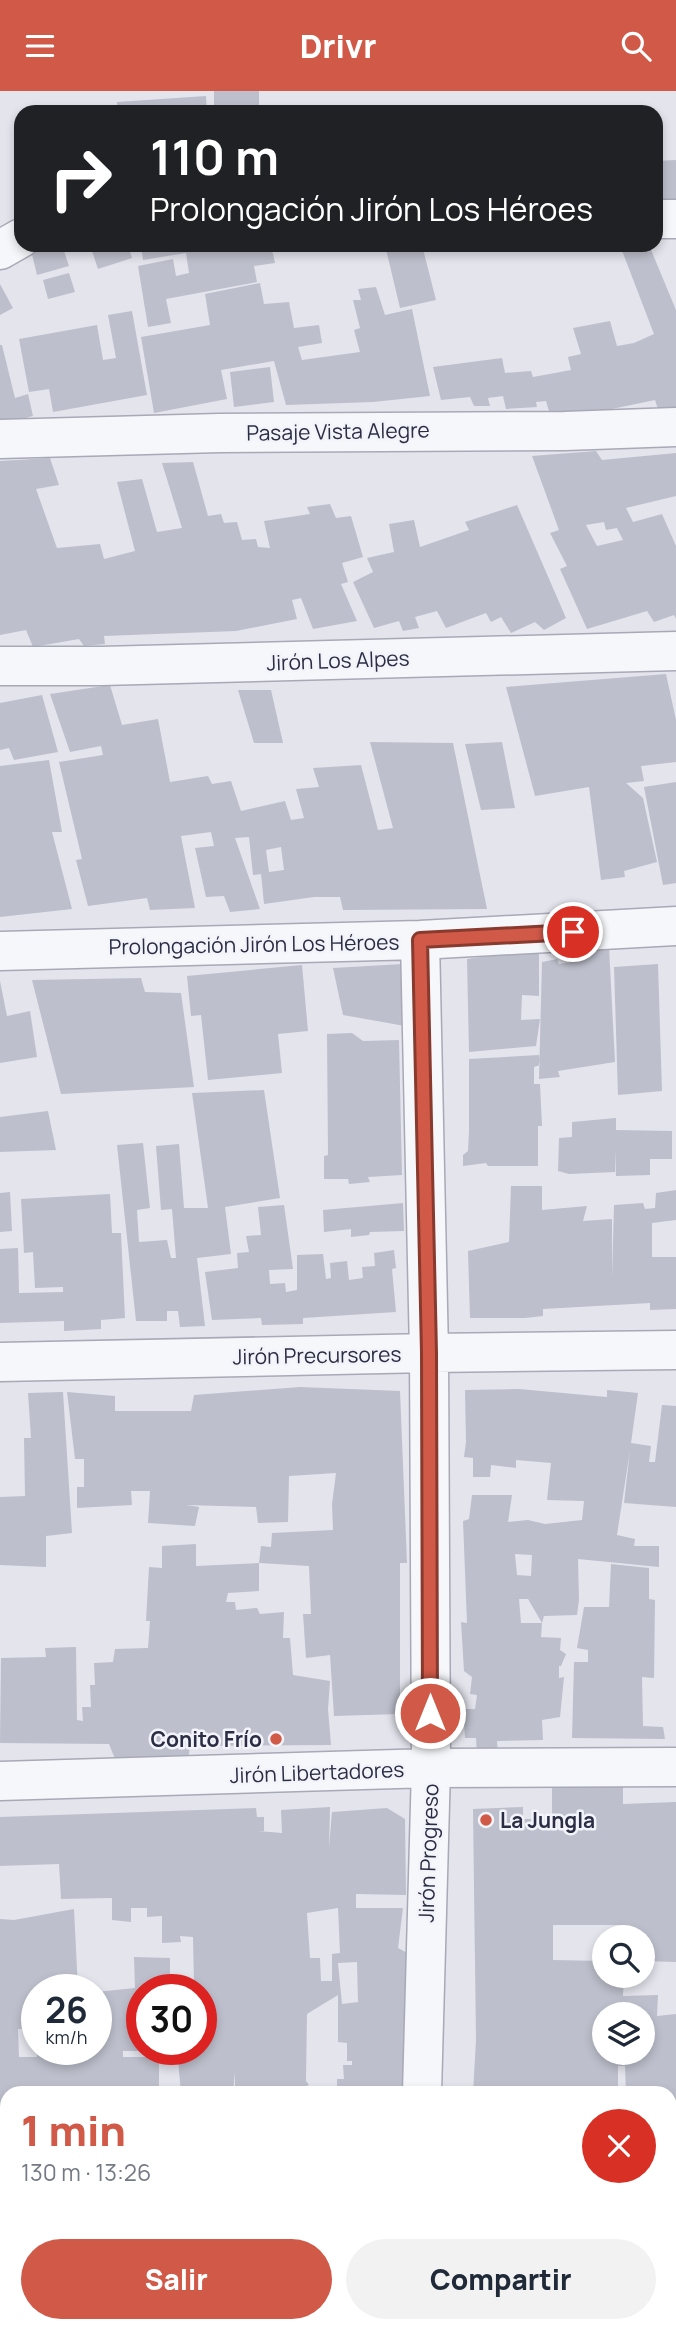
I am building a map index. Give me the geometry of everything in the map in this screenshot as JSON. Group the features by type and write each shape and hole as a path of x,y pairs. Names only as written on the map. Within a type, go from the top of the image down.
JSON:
{"street":[{"name":"Pasaje Vista Alegre","path":"0,439 219,433 565,431 676,427"},
{"name":"Jirón Los Alpes","path":"0,666 101,666 676,651"},
{"name":"Prolongación Jirón Los Héroes","path":"0,951 420,940 676,926"},
{"name":"Jirón Progreso","path":"420,940 429,1353 431,1769 422,2086"},
{"name":"Jirón Precursores","path":"0,1362 676,1350"},
{"name":"Jirón Libertadores","path":"0,1780 431,1769 676,1767"}],"building":[{"path":"214,91 259,91 259,105 214,105"},
{"path":"206,96 207,105 117,105 117,102"},
{"path":"676,160 676,202 663,202 663,161"},
{"path":"31,252 64,252 69,266 37,275"},
{"path":"92,252 130,252 132,258 98,269"},
{"path":"142,252 273,252 275,263 254,266 257,282 166,299 171,323 148,327 138,266 173,259 176,276 189,273 186,253 143,260"},
{"path":"387,252 424,252 436,300 400,308"},
{"path":"623,252 652,252 676,310 676,408 659,412 655,400 583,415 551,418 546,401 536,402 537,407 506,409 503,396 488,398 490,406 474,406 470,397 441,400 433,367 502,358 505,373 531,371 533,377 571,370 568,357 581,354 573,328 610,321 617,346 634,343 654,334"},
{"path":"69,273 75,292 48,299 43,280"},
{"path":"260,283 264,304 289,302 294,328 319,325 322,343 298,347 302,360 360,352 354,330 360,328 353,300 361,300 358,289 376,287 385,315 412,309 430,396 373,402 286,405 274,361 221,370 227,399 154,413 141,337 210,325 205,294"},
{"path":"0,284 13,308 0,315"},
{"path":"132,311 147,395 53,412 49,389 29,392 19,339 97,325 103,360 116,358 108,315"},
{"path":"0,345 15,398 28,394 33,416 0,425"},
{"path":"270,367 274,402 234,407 230,372"},
{"path":"596,451 602,460 676,453 676,496 626,508 633,522 662,514 676,546 676,619 674,615 654,622 647,611 587,629 560,569 567,566 550,533 559,530 532,456","holes":["604,522 606,530 617,528 623,540 597,546 586,525"]},
{"path":"50,458 59,485 36,489 57,548 100,544 104,559 135,551 117,482 142,479 157,532 182,528 162,463 193,462 208,516 221,514 224,523 237,522 242,540 256,539 258,547 270,548 264,521 310,514 307,507 330,504 336,518 351,516 363,557 342,563 348,582 341,584 357,621 313,629 301,598 292,600 297,619 236,631 104,636 105,644 84,646 79,639 33,647 26,630 0,635 0,461"},
{"path":"517,505 566,618 544,630 535,622 511,633 501,617 491,622 486,613 446,628 437,611 415,617 419,628 403,631 399,621 374,628 353,582 373,572 367,558 394,552 389,524 414,520 420,547 469,530 465,522"},
{"path":"666,674 676,720 676,762 641,766 644,781 626,783 643,798 657,862 624,871 625,877 601,880 589,787 535,796 506,687"},
{"path":"110,685 122,725 158,719 170,782 208,776 212,784 231,781 241,811 285,801 291,820 304,818 296,789 319,787 313,768 361,765 378,830 393,828 370,742 453,743 487,909 343,910 340,897 314,897 264,904 261,874 253,875 249,837 235,838 260,909 230,912 224,896 206,897 195,848 214,846 211,832 181,836 195,908 150,910 147,898 88,906 76,860 82,859 59,762 103,755 101,746 70,752 50,694","holes":["281,847 284,870 269,872 266,850"]},
{"path":"238,690 271,690 283,743 254,743"},
{"path":"42,695 58,752 14,760 9,748 0,750 0,703"},
{"path":"502,742 515,808 481,810 465,744"},
{"path":"49,760 62,832 52,832 72,909 0,917 0,766"},
{"path":"676,782 676,883 663,885 644,787"},
{"path":"609,947 615,1062 558,1071 560,1077 539,1079 542,962 557,959 559,964 571,962 571,950 580,948 580,953"},
{"path":"539,949 539,996 522,995 521,1020 540,1019 536,1046 469,1052 467,959"},
{"path":"403,964 405,1026 343,1015 333,968"},
{"path":"658,964 662,1091 618,1095 614,967"},
{"path":"302,965 308,1031 278,1034 282,1073 208,1080 201,1015 191,1016 187,976"},
{"path":"141,978 145,992 181,993 194,1087 61,1094 32,980"},
{"path":"0,981 7,1016 30,1011 37,1057 0,1063"},
{"path":"352,1033 363,1041 399,1040 402,1175 368,1177 370,1182 349,1184 348,1179 324,1179 324,1156 328,1155 327,1034"},
{"path":"539,1055 540,1065 534,1067 534,1084 540,1084 542,1126 538,1126 538,1166 488,1166 486,1163 463,1166 463,1155 468,1151 469,1059"},
{"path":"264,1090 280,1198 225,1207 231,1254 197,1258 205,1326 180,1327 178,1311 167,1311 167,1321 136,1321 117,1145 143,1143 150,1208 137,1210 139,1242 167,1240 171,1258 176,1258 172,1209 161,1210 156,1146 179,1144 184,1208 208,1208 192,1093"},
{"path":"48,1111 56,1150 0,1152 0,1117"},
{"path":"616,1118 616,1130 672,1131 672,1159 650,1159 650,1175 616,1176 615,1150 615,1172 569,1174 558,1171 559,1138 572,1137 572,1122"},
{"path":"511,1186 542,1186 542,1210 587,1206 583,1221 612,1219 612,1278 614,1205 643,1203 645,1209 655,1208 656,1193 676,1190 676,1220 652,1223 652,1257 676,1257 676,1309 650,1310 650,1303 543,1309 543,1316 525,1318 470,1318 468,1251 509,1242"},
{"path":"10,1192 12,1231 0,1232 0,1193"},
{"path":"110,1194 112,1233 121,1233 125,1318 101,1320 101,1329 64,1331 64,1321 0,1323 0,1249 18,1248 19,1293 63,1292 63,1287 35,1288 33,1252 24,1253 21,1199"},
{"path":"403,1203 404,1231 370,1232 369,1235 351,1237 351,1229 324,1232 323,1210"},
{"path":"284,1205 293,1269 269,1270 270,1284 285,1283 286,1292 297,1290 297,1255 323,1254 326,1279 331,1278 330,1263 347,1261 349,1280 363,1278 362,1267 375,1266 374,1253 394,1250 396,1268 392,1269 396,1312 303,1318 303,1324 262,1325 261,1318 212,1320 205,1272 238,1268 237,1253 249,1252 246,1236 261,1235 258,1207"},
{"path":"300,1387 400,1391 407,1563 400,1563 400,1714 334,1716 330,1655 306,1658 303,1614 311,1614 309,1566 259,1563 261,1546 271,1547 272,1533 333,1530 332,1504 336,1473 289,1476 288,1522 258,1523 256,1507 186,1505 199,1507 195,1526 148,1523 150,1491 131,1491 132,1505 77,1508 77,1487 84,1487 84,1459 75,1459 67,1392 115,1396 115,1411 191,1411 194,1395"},
{"path":"519,1389 607,1397 607,1390 638,1393 631,1443 651,1446 649,1462 655,1462 662,1405 676,1406 676,1507 624,1503 630,1450 617,1535 635,1539 634,1546 659,1546 659,1567 578,1559 577,1615 544,1616 542,1623 541,1637 561,1638 560,1650 566,1654 559,1666 559,1678 564,1677 560,1717 542,1720 543,1740 497,1741 498,1756 477,1756 476,1738 465,1738 463,1709 475,1709 477,1695 470,1694 472,1677 464,1671 461,1622 467,1623 463,1521 469,1519 472,1495 512,1495 508,1522 528,1520 545,1524 582,1520 584,1501 547,1500 551,1463 516,1460 516,1468 491,1465 490,1477 473,1477 473,1458 464,1457 465,1390","holes":["515,1554 532,1555 531,1576 517,1575","519,1599 528,1599 542,1623 521,1623"]},
{"path":"63,1392 72,1533 46,1536 46,1567 0,1565 0,1497 25,1496 24,1438 31,1438 28,1393"},
{"path":"196,1544 196,1566 259,1563 259,1591 228,1593 226,1602 235,1602 236,1610 257,1608 260,1614 284,1612 283,1638 290,1638 293,1675 330,1681 328,1709 331,1745 190,1746 188,1760 115,1759 109,1744 0,1743 1,1658 46,1657 45,1648 76,1647 77,1720 83,1721 82,1707 91,1707 90,1685 95,1685 94,1663 113,1662 115,1649 148,1648 150,1621 146,1621 149,1567 162,1568 162,1546"},
{"path":"611,1564 649,1568 649,1599 655,1600 654,1678 642,1677 643,1726 663,1727 665,1739 572,1738 574,1662 588,1662 588,1650 577,1648 584,1607 609,1607"},
{"path":"623,1780 623,1804 676,1802 676,1962 655,1961 655,1925 553,1925 553,1960 592,1961 592,1988 623,1988 623,1996 658,1995 657,2016 676,2014 676,2086 626,2086 625,2066 618,2066 618,2086 473,2086 476,2040 473,1809 523,1807 523,1819 552,1819 552,1782"},
{"path":"330,1807 329,1848 332,1812 387,1808 405,1819 406,1895 356,1894 356,1908 403,1908 398,1948 417,1958 420,2086 337,2086 337,2079 344,2079 343,2065 352,2065 352,2061 347,2061 347,2043 338,2042 338,1995 307,2014 306,2081 309,2085 235,2086 235,2072 234,2086 180,2086 178,2065 217,2065 217,1974 194,1974 193,1937 180,1936 181,1942 162,1943 162,1916 147,1917 147,1908 131,1908 131,1922 112,1920 112,1898 61,1899 59,1864 0,1866 0,1817 256,1808 257,1817 264,1817 264,1831 258,1831 282,1833 281,1810","holes":["338,1908 340,1953 332,1954 332,1981 321,1981 320,1958 310,1958 307,1913","357,1962 358,2002 342,2004 338,1963"]},
{"path":"74,1909 77,1974 21,1974 21,2029 18,2029 21,2065 112,2065 112,1990 126,1989 126,2051 123,2051 123,2057 126,2057 126,2065 159,2065 159,2086 0,2086 0,1919 14,1920"},
{"path":"134,1957 170,1958 170,1974 135,1974"}],"place":[{"name":"Conito Frío","path":"276,1739"},
{"name":"La Jungla","path":"486,1820"}],"route":[{"path":"430,1713 429,1353 420,940 573,932"}]}
